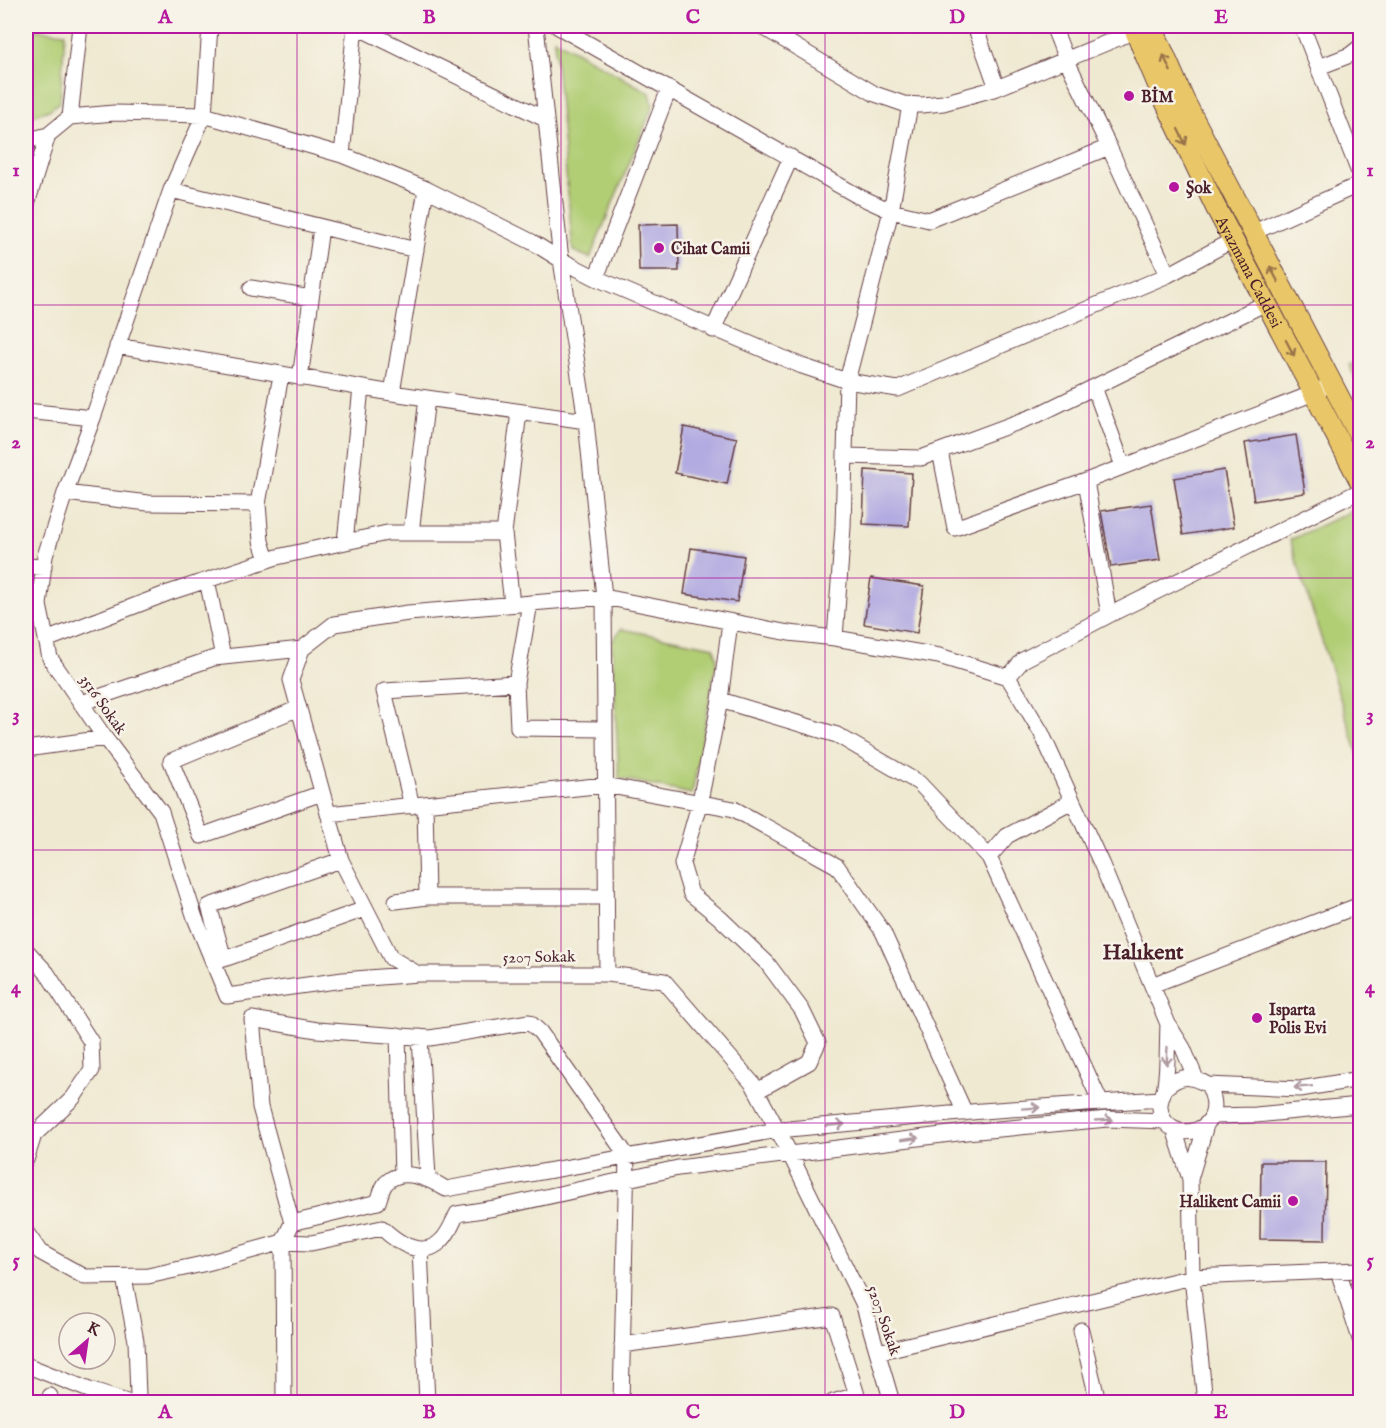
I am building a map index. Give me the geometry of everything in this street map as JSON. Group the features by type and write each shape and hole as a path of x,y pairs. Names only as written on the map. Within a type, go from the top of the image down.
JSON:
{"main road":[{"name":"Ayazmana Caddesi","path":"1142,27 1184,100 1360,437"},
{"name":"Ayazmana Caddesi","path":"1142,27 1162,97 1233,240 1360,481"}],"street":[{"path":"70,117 80,26"},
{"name":"3516 Sokak","path":"210,26 204,115 171,190 65,493 45,556 39,604 50,658 105,738 161,812 195,918 227,996"},
{"path":"342,155 355,26 545,119"},
{"path":"536,26 561,260 586,421 604,597 607,974"},
{"path":"557,26 858,196 891,211 929,220 1109,147"},
{"path":"760,26 874,94 889,101 910,105 943,103 997,88 1142,27"},
{"path":"975,26 997,88"},
{"path":"1053,26 1066,59 1168,275"},
{"path":"1302,26 1320,67 1360,175"},
{"path":"1320,67 1350,55 1360,47"},
{"path":"596,278 669,88"},
{"path":"836,638 843,527 847,381 891,211 910,105"},
{"path":"26,141 48,135 70,117 114,113 204,115 342,155 426,189 532,242 596,278 713,330 802,366 847,381 898,389 1168,275 1233,240"},
{"path":"26,207 48,135"},
{"path":"713,330 791,157"},
{"path":"1252,234 1360,184"},
{"path":"392,393 426,189"},
{"path":"171,190 416,250"},
{"path":"300,378 321,228"},
{"path":"250,288 311,298"},
{"path":"845,456 921,458 1037,415 1266,303"},
{"path":"117,346 392,393 586,421"},
{"path":"267,560 261,541 258,504 281,375"},
{"path":"940,451 955,528 1086,481 1314,393 1331,382"},
{"path":"1094,387 1123,466"},
{"path":"345,542 361,388"},
{"path":"411,533 427,398"},
{"path":"26,411 93,418"},
{"path":"512,604 504,533 519,412"},
{"path":"1086,481 1109,615"},
{"path":"1008,677 1023,660 1360,491"},
{"path":"65,493 148,503 258,504"},
{"path":"46,640 168,593 267,560 387,533 504,533"},
{"path":"26,566 44,567"},
{"path":"207,580 223,657"},
{"path":"418,974 391,958 341,860 291,680 302,650 334,624 408,613 604,597 789,633 836,638 939,656 1008,677 1041,732 1102,866 1168,1024 1202,1082 1213,1093 1215,1105 1190,1179 1192,1277 1205,1402"},
{"path":"530,603 516,682 518,728 605,729"},
{"path":"730,622 720,700 700,801 682,864 691,894 767,963 801,1010 818,1042 809,1062 757,1091"},
{"path":"81,703 214,658 302,650"},
{"path":"427,897 418,805 384,691 516,682"},
{"path":"720,700 837,735 919,783 989,857 1101,1103"},
{"path":"298,708 171,760 201,836 322,793"},
{"path":"26,749 105,738"},
{"path":"328,814 605,785 734,809 837,866 883,932 965,1113"},
{"path":"989,857 1007,836 1072,801"},
{"path":"341,860 209,906 224,959 365,909"},
{"path":"396,901 427,897 606,897"},
{"path":"1152,985 1360,905"},
{"path":"26,950 47,974 91,1042 92,1070 73,1098 34,1135 26,1160"},
{"name":"5207 Sokak","path":"227,996 418,974 607,974 664,981 757,1091 863,1303 892,1402"},
{"path":"249,994 260,1107 292,1223 283,1242 284,1402"},
{"path":"252,1019 317,1030 430,1038 529,1022 540,1032 627,1156 621,1402"},
{"path":"1168,1024 1160,1110 1169,1125 1190,1179"},
{"path":"398,1035 402,1174"},
{"path":"420,1037 428,1178"},
{"path":"446,1189 778,1130 1101,1103 1163,1094 1173,1081 1184,1077 1202,1082 1300,1089 1360,1079"},
{"path":"457,1214 495,1208 678,1168 966,1132 1108,1119 1169,1125 1185,1132 1196,1131 1209,1121 1360,1105"},
{"path":"402,1174 428,1178 446,1189 457,1214 444,1238 436,1244 420,1249 399,1243 382,1228 378,1202 386,1184 402,1174"},
{"path":"292,1223 378,1202"},
{"path":"26,1232 40,1252 85,1277 124,1277 168,1272 283,1242 311,1243 382,1228"},
{"path":"420,1249 427,1402"},
{"path":"878,1352 1192,1277 1360,1270"},
{"path":"1338,1271 1360,1339"},
{"path":"124,1277 136,1341 137,1402"},
{"path":"622,1345 832,1316 857,1395 833,1402"},
{"path":"1081,1330 1098,1402"},
{"path":"26,1365 89,1390 127,1402"}],"green space":[{"path":"26,29 65,33 60,102 49,110 26,118"},
{"path":"554,39 650,93 653,106 590,258 573,251"},
{"path":"1360,359 1360,388 1349,365"},
{"path":"1360,507 1360,761 1290,540"},
{"path":"621,629 714,647 717,659 692,794 619,778 612,642"}],"building":[{"name":"Cihat Camii","path":"678,224 679,271 639,271 638,225"},
{"path":"684,427 737,438 727,484 675,473"},
{"path":"1296,435 1305,493 1254,501 1245,443"},
{"path":"865,470 912,473 909,526 863,524"},
{"path":"1224,470 1234,527 1183,535 1174,478"},
{"path":"1151,504 1160,560 1111,567 1101,511"},
{"path":"691,548 744,556 737,602 684,594"},
{"path":"871,578 924,586 917,633 864,624"},
{"name":"Halikent Camii","path":"1261,1162 1326,1162 1325,1240 1260,1239"}],"place":[{"name":"BİM","path":"1129,96"},
{"name":"Şok","path":"1174,187"},
{"name":"Cihat Camii","path":"659,248"},
{"name":"Isparta Polis Evi","path":"1257,1018"},
{"name":"Halikent Camii","path":"1293,1201"}],"district":[{"name":"Halıkent","path":"1143,951"}]}
